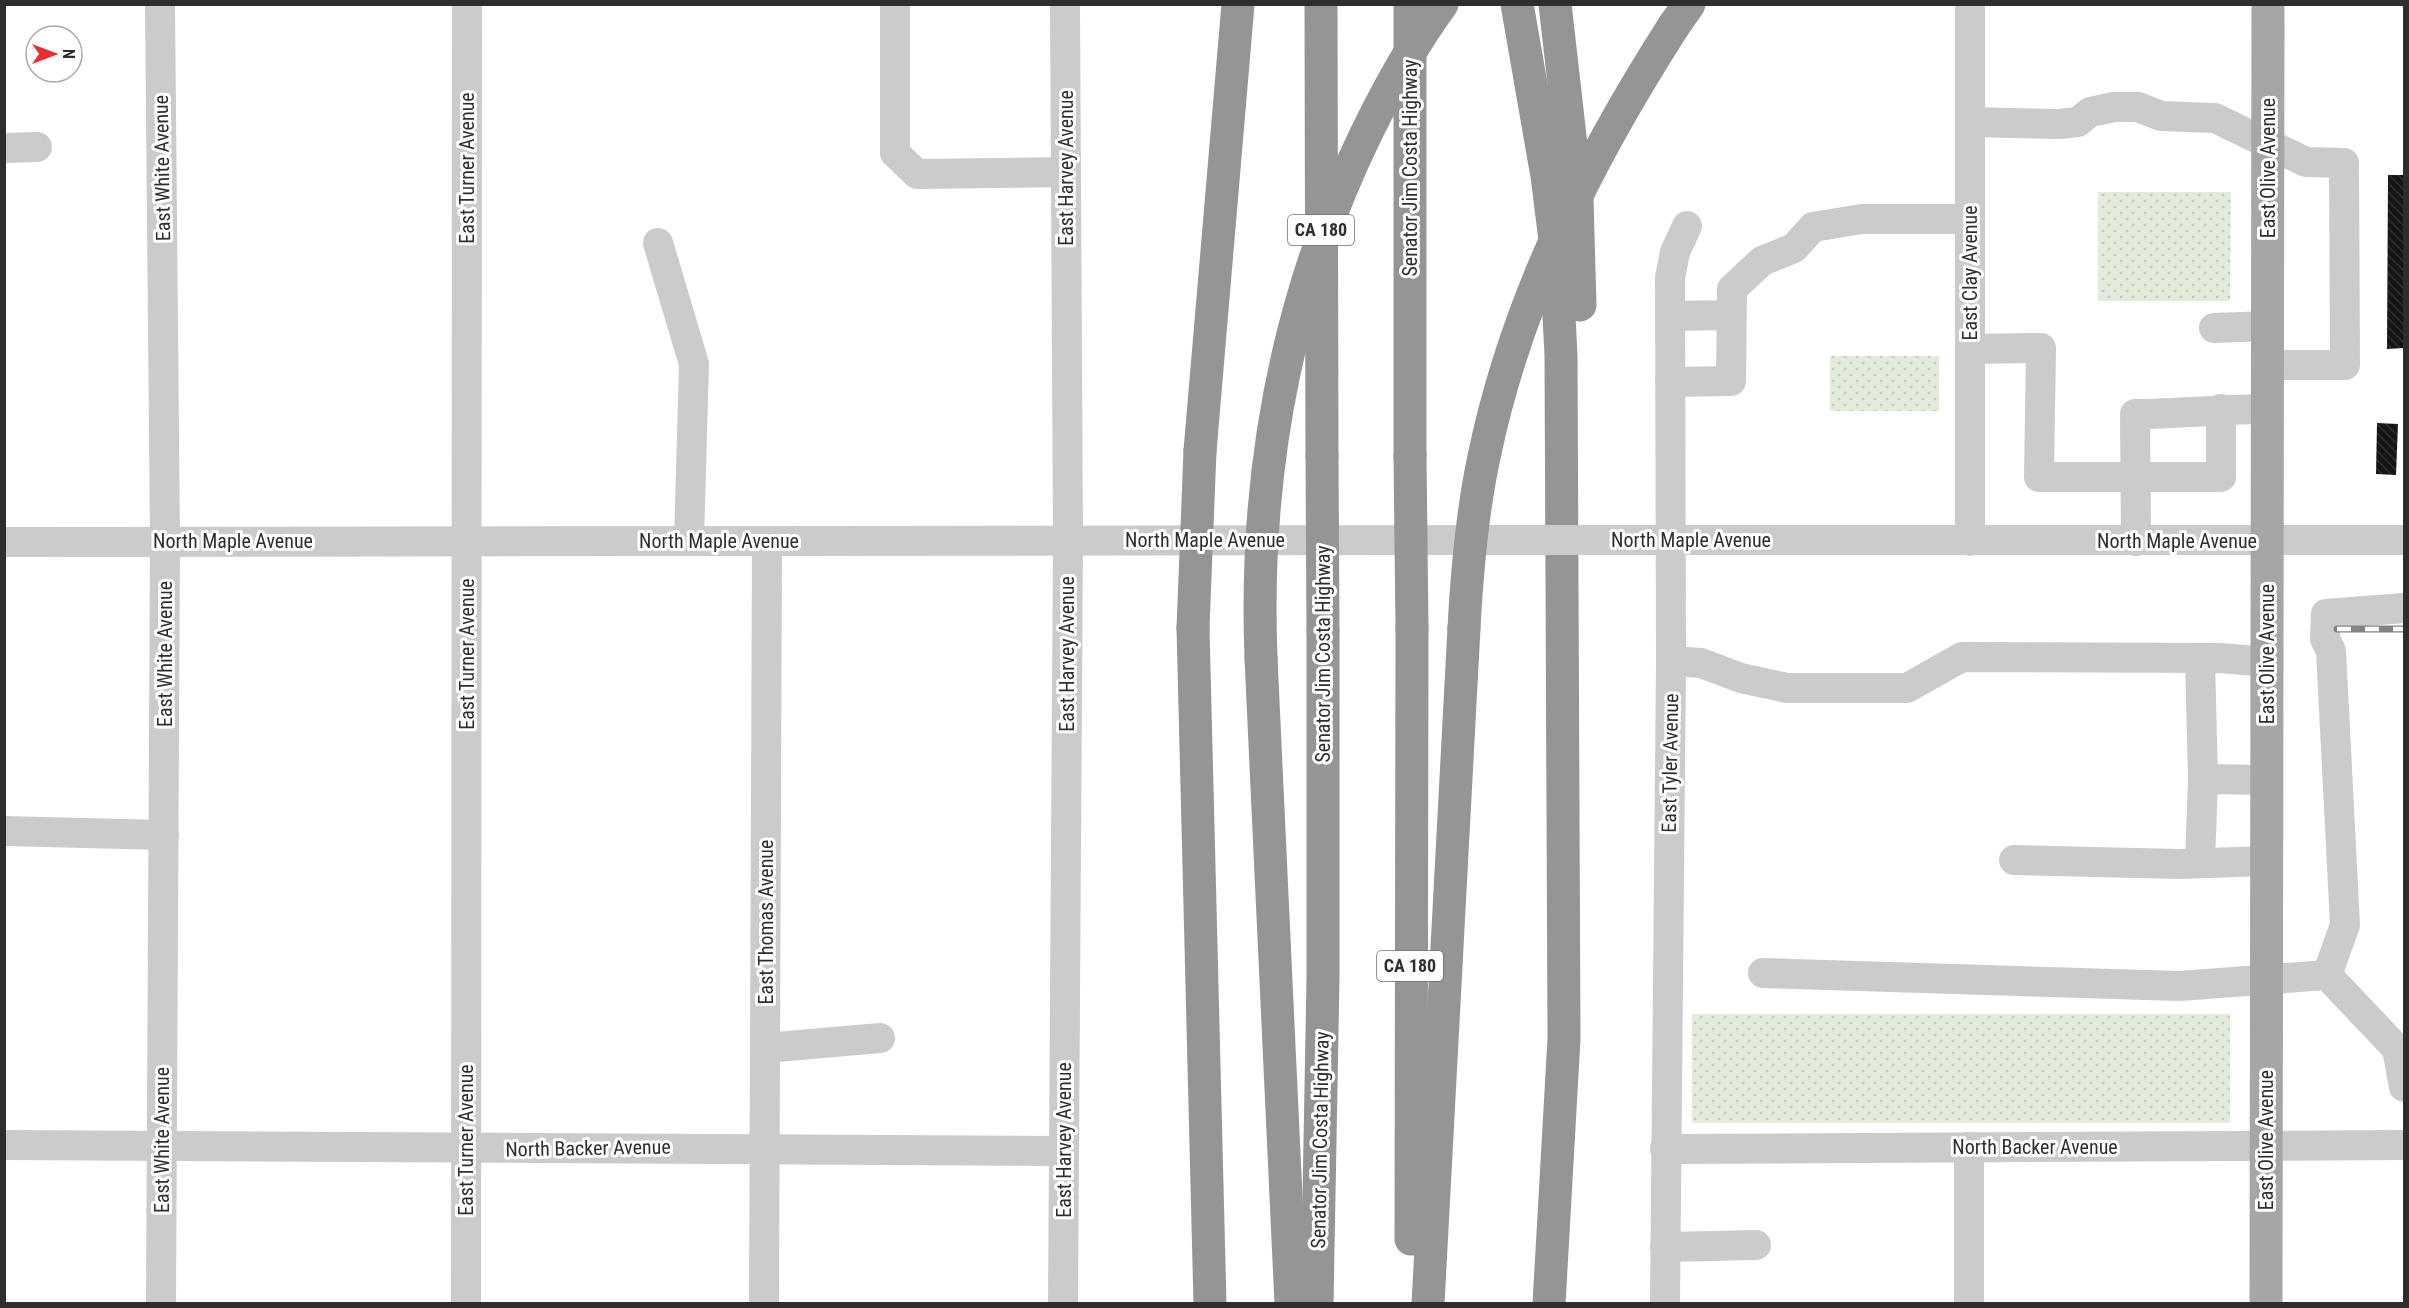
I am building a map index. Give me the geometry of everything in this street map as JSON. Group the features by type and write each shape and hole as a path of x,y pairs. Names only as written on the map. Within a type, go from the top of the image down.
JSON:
{"highway":[{"path":"1210,1304 1193,628 1217,4"},
{"path":"1200,451 1239,4"},
{"name":"Senator Jim Costa Highway","path":"1317,1304 1323,978 1321,4"},
{"name":"Senator Jim Costa Highway","path":"1410,4 1411,1304"},
{"path":"1291,1304 1261,658 1259,582 1266,473 1284,370 1296,322 1326,225 1353,161 1388,90 1442,4"},
{"path":"1517,4 1535,95 1555,240 1561,355 1564,1039 1549,1304"},
{"path":"1556,4 1574,155 1580,291 1579,356 1563,612"},
{"path":"1428,1304 1464,628 1468,563 1478,487 1491,425 1510,357 1561,226 1588,168 1681,16"}],"main road":[{"name":"East Olive Avenue","path":"2266,1304 2268,4"}],"street":[{"name":"East White Avenue","path":"160,4 165,542 161,1304"},
{"name":"East Turner Avenue","path":"466,1304 467,4"},
{"path":"895,4 895,153 917,174 1066,172"},
{"name":"East Harvey Avenue","path":"1063,1304 1068,540 1065,4"},
{"name":"East Clay Avenue","path":"1970,4 1970,541"},
{"path":"1970,122 2059,124 2078,122 2091,112 2114,107 2138,107 2161,116 2215,118 2306,162 2344,163 2344,365 2268,365"},
{"path":"4,148 37,147"},
{"path":"1670,382 1731,381 1732,289 1762,261 1794,248 1813,226 1862,219 1970,219"},
{"name":"East Tyler Avenue","path":"1665,1304 1671,661 1670,278 1675,252 1687,226"},
{"path":"658,243 694,364 689,541"},
{"path":"1670,316 1731,315"},
{"path":"2214,328 2268,326"},
{"path":"1970,349 2042,348 2039,477 2221,477 2221,409"},
{"path":"2136,540 2135,414 2193,414 2221,409 2268,409"},
{"name":"North Maple Avenue","path":"4,542 1670,539 2268,542 2404,540"},
{"name":"East Thomas Avenue","path":"765,1304 767,541"},
{"path":"2327,975 2344,925 2331,651 2325,639 2326,614 2404,609"},
{"path":"1671,661 1701,663 1741,678 1787,688 1907,688 1962,657 2200,658 2267,662"},
{"path":"2200,658 2203,779 2200,863"},
{"path":"2203,779 2267,780"},
{"path":"4,831 164,835"},
{"path":"2014,860 2200,863 2266,861"},
{"path":"1763,973 2179,986 2266,982 2327,975"},
{"path":"2327,975 2397,1049 2404,1087"},
{"path":"765,1048 880,1038"},
{"name":"North Backer Avenue","path":"4,1145 466,1150 765,1146 1063,1151"},
{"name":"North Backer Avenue","path":"1665,1149 2404,1145"},
{"path":"1969,1147 1969,1304"},
{"path":"1665,1246 1756,1245"}],"green space":[{"path":"2098,192 2231,192 2230,301 2098,301"},
{"path":"1830,356 1939,356 1939,411 1830,411"},
{"path":"1692,1014 2230,1014 2230,1123 1692,1123"}],"building":[{"path":"2388,175 2404,175 2404,348 2387,349"},
{"path":"2377,423 2398,424 2396,475 2376,474"}],"railway":[{"path":"2337,629 2404,629"}]}
